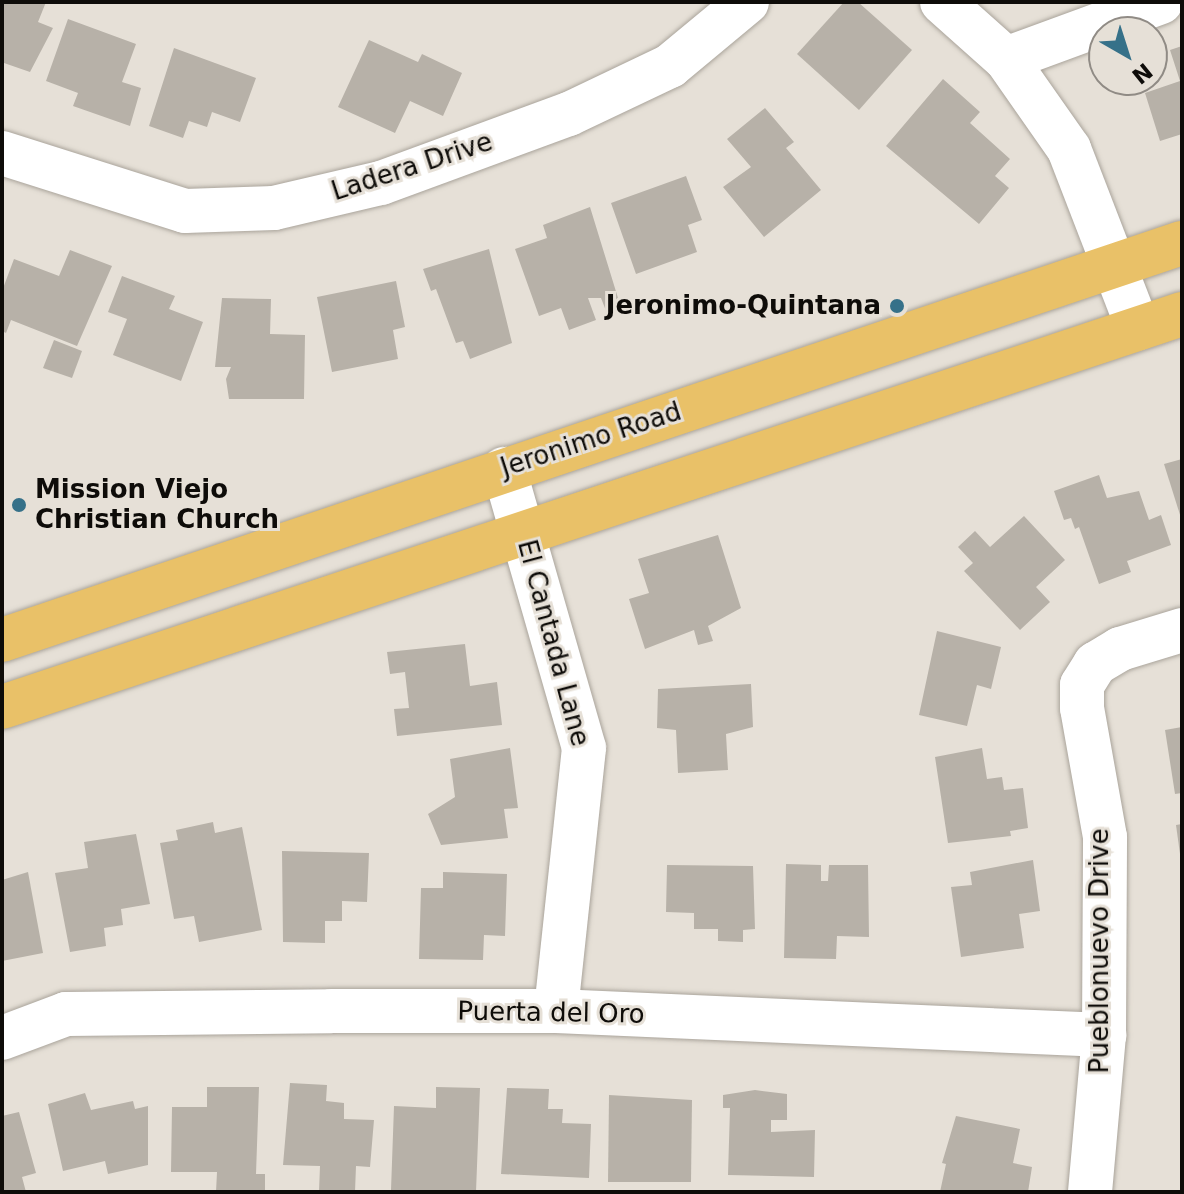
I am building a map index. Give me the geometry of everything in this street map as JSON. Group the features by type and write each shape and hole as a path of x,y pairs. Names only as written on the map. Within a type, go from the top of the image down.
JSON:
{"main road":[{"name":"Jeronimo Road","path":"2,640 1182,243"},
{"path":"2,707 1182,314"}],"street":[{"name":"Ladera Drive","path":"2,153 185,211 274,208 381,183 569,114 670,66 747,2"},
{"path":"942,2 1006,59 1069,149 1116,264 1138,328"},
{"path":"1006,59 1161,2"},
{"name":"El Cantada Lane","path":"504,469 584,748 556,1011"},
{"name":"Pueblonuevo Drive","path":"1090,1192 1104,1035 1105,837 1082,685 1095,664 1120,649 1182,630"},
{"name":"Puerta del Oro","path":"2,1038 66,1014 556,1011 1104,1035"}],"building":[{"path":"2,2 46,2 38,22 53,28 30,72 4,63 2,68"},
{"path":"844,2 858,2 912,50 859,110 797,54"},
{"path":"68,19 136,44 122,82 141,88 130,126 73,106 78,93 46,81"},
{"path":"369,40 418,62 422,54 462,73 443,116 410,101 395,133 338,107"},
{"path":"1182,46 1182,134 1160,141 1146,96 1168,96 1168,85 1180,81 1170,50"},
{"path":"174,48 256,78 240,122 212,112 207,127 189,121 183,138 149,126"},
{"path":"943,79 980,112 970,123 1010,159 995,176 1009,188 979,224 886,146"},
{"path":"765,108 794,142 786,148 821,190 764,237 723,187 751,167 727,139"},
{"path":"686,176 702,220 688,225 697,252 636,274 611,203"},
{"path":"590,207 622,311 608,316 601,298 588,298 596,320 569,330 561,308 539,316 515,249 547,238 543,225"},
{"path":"489,249 512,343 470,359 463,341 456,343 436,289 431,291 423,269"},
{"path":"70,250 112,266 77,346 11,320 6,333 2,331 2,291 14,259 59,276"},
{"path":"122,276 175,296 169,309 203,322 181,381 113,355 127,319 108,312"},
{"path":"396,281 405,327 393,330 398,359 332,372 317,297"},
{"path":"222,298 271,299 270,334 305,335 304,399 229,399 226,379 231,367 215,367"},
{"path":"54,340 82,351 72,378 43,368"},
{"path":"1182,459 1182,518 1181,518 1164,464"},
{"path":"1099,475 1107,498 1139,491 1149,520 1161,515 1171,545 1127,561 1131,572 1099,584 1079,527 1075,529 1071,518 1064,520 1054,491"},
{"path":"1024,516 1065,560 1036,587 1050,602 1020,630 964,571 973,563 958,547 975,531 990,547"},
{"path":"718,535 741,608 708,626 713,641 698,645 694,630 645,649 629,599 649,593 638,559"},
{"path":"937,631 1001,647 991,689 977,685 967,726 919,715"},
{"path":"465,644 470,686 497,682 502,725 397,736 394,709 409,708 405,672 390,674 387,652"},
{"path":"751,684 753,727 726,734 728,770 678,773 676,730 657,728 658,689"},
{"path":"1182,727 1182,793 1175,794 1165,730"},
{"path":"510,748 518,808 504,809 508,838 441,845 428,814 455,797 450,759"},
{"path":"982,748 987,779 1002,777 1004,790 1023,788 1028,828 1010,831 1011,836 948,843 935,757"},
{"path":"213,822 215,833 242,827 262,930 199,942 194,916 174,919 160,843 178,840 176,830"},
{"path":"1182,824 1182,853 1180,854 1176,825"},
{"path":"136,834 150,904 121,909 123,925 104,928 106,946 70,952 55,873 88,868 84,842"},
{"path":"282,851 369,853 367,902 342,901 342,921 325,921 325,943 283,942"},
{"path":"1033,860 1040,911 1019,914 1024,948 961,957 951,887 972,885 970,872"},
{"path":"786,864 821,865 821,881 828,881 829,865 868,865 869,937 837,936 836,959 784,958"},
{"path":"667,865 753,866 755,929 743,930 743,942 718,941 718,929 694,929 694,913 666,912"},
{"path":"28,872 43,953 2,961 2,880"},
{"path":"443,872 507,874 505,936 484,935 483,960 419,959 421,888 443,888"},
{"path":"290,1083 327,1085 326,1101 344,1103 344,1119 374,1120 370,1167 356,1166 355,1192 319,1192 320,1166 283,1165"},
{"path":"207,1087 259,1087 256,1174 265,1174 265,1192 216,1192 217,1172 171,1172 172,1107 207,1107"},
{"path":"436,1087 480,1088 476,1192 391,1190 394,1106 436,1108"},
{"path":"507,1088 549,1089 548,1109 563,1109 562,1123 591,1124 589,1178 501,1174"},
{"path":"755,1090 787,1094 787,1120 771,1120 771,1132 815,1130 814,1177 728,1175 730,1108 723,1108 723,1095"},
{"path":"85,1093 91,1110 133,1101 135,1109 148,1106 148,1165 108,1174 105,1161 63,1171 48,1104"},
{"path":"609,1095 692,1100 691,1182 608,1182"},
{"path":"19,1112 36,1173 22,1177 26,1192 2,1192 2,1116"},
{"path":"956,1116 1020,1129 1013,1163 1032,1167 1028,1192 940,1192 946,1164 942,1163"}],"place":[{"name":"Jeronimo-Quintana","path":"897,306"},
{"name":"Mission Viejo Christian Church","path":"19,505"}]}
